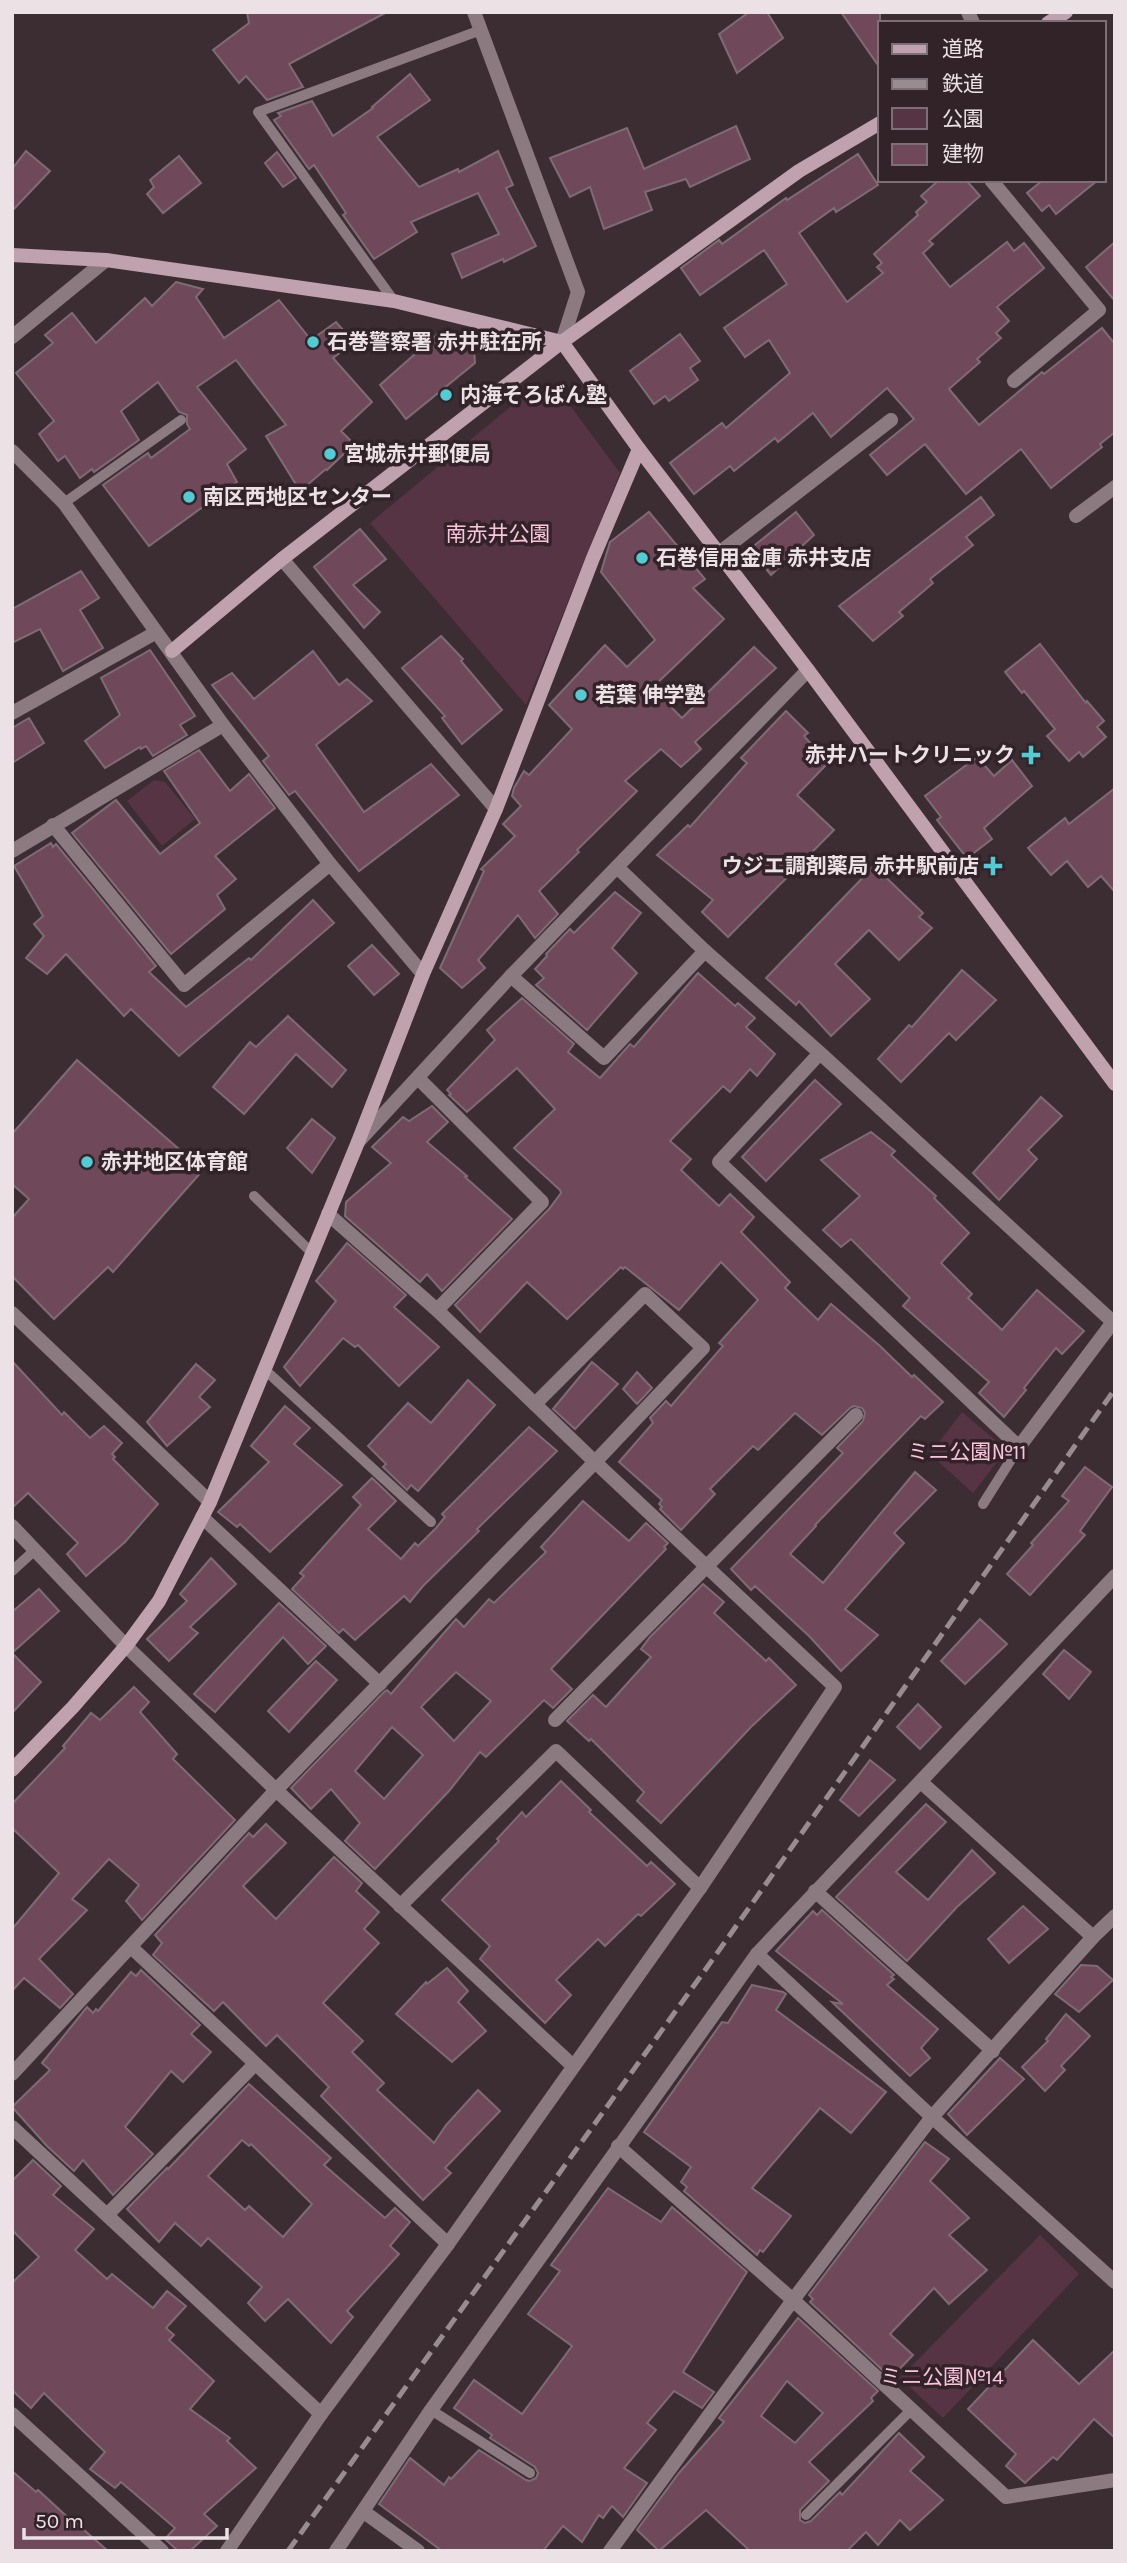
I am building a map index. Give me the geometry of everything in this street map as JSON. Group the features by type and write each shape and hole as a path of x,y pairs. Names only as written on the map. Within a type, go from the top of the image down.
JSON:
{"street":[{"path":"474,12 578,292 562,342"},
{"path":"172,651 282,559 562,342 799,171 878,124"},
{"path":"993,182 1100,310 1014,381"},
{"path":"12,255 106,260 394,301 562,342 639,449 808,670 1115,1084"},
{"path":"12,337 106,260"},
{"path":"719,552 891,421"},
{"path":"12,1770 73,1707 126,1646 159,1601 210,1502 358,1142 423,974 496,809 593,558 639,449"},
{"path":"12,452 64,503 223,725 330,864 423,974"},
{"path":"1076,516 1115,487"},
{"path":"282,559 496,809"},
{"path":"12,713 155,633"},
{"path":"358,1142 511,976 808,670"},
{"path":"12,850 223,725"},
{"path":"53,825 184,985 330,864"},
{"path":"617,867 705,951 820,1053 1113,1322 1019,1447 719,1162 820,1053"},
{"path":"511,976 604,1058 705,951"},
{"path":"418,1078 542,1202 437,1310"},
{"path":"227,2551 321,2414 448,2244 572,2065 700,1888 835,1687 437,1310 328,1214"},
{"path":"12,2074 276,1790 703,1348 645,1294 536,1404"},
{"path":"12,1313 210,1502"},
{"path":"555,1720 856,1415"},
{"path":"202,1517 380,1684"},
{"path":"12,1526 126,1646 276,1790 572,2065"},
{"path":"336,2551 431,2410 757,1954 1115,1576"},
{"path":"400,1906 556,1751 700,1888"},
{"path":"921,1783 1093,1937"},
{"path":"815,1891 993,2051"},
{"path":"610,2551 932,2117 1093,1937 1115,1916"},
{"path":"131,1947 448,2244"},
{"path":"757,1954 1115,2282"},
{"path":"108,2214 255,2064"},
{"path":"12,2127 321,2414"},
{"path":"618,2146 793,2301 1006,2497 1115,2480"},
{"path":"12,2414 162,2551"},
{"path":"364,2512 418,2551"}],"lane":[{"path":"394,301 257,112 481,30"},
{"path":"64,503 181,420"},
{"path":"254,1196 312,1253"},
{"path":"264,1369 430,1522"},
{"path":"982,1504 1019,1447"},
{"path":"12,1571 35,1550"},
{"path":"431,2410 530,2473"},
{"path":"806,2515 911,2410"}],"green space":[{"name":"南赤井公園","path":"533,388 561,393 620,473 526,705 370,523"},
{"path":"154,780 165,782 195,819 162,846 127,801"},
{"name":"ミニ公園№11","path":"962,1412 1000,1444 1003,1454 973,1493 930,1454"},
{"name":"ミニ公園№14","path":"1040,2235 1079,2274 943,2418 900,2378"}],"building":[{"path":"247,12 387,12 289,64 303,87 267,100 246,76 239,83 213,50 249,23"},
{"path":"749,12 767,12 783,38 737,73 719,34"},
{"path":"841,12 880,12 878,65"},
{"path":"410,74 430,100 377,137 419,187 458,169 459,172 498,151 513,185 506,188 536,246 462,278 452,254 499,234 478,193 411,222 417,232 374,259 343,215 346,213 314,165 309,169 274,120 281,116 278,113 312,101 333,136 373,108"},
{"path":"736,126 750,159 690,187 686,179 645,192 652,210 604,229 590,187 570,197 550,158 627,128 644,169"},
{"path":"26,151 50,171 12,211 12,169"},
{"path":"277,152 296,178 283,187 265,163"},
{"path":"858,154 878,185 836,212 834,208 799,233 847,302 883,273 877,267 882,263 874,254 918,215 916,212 927,202 921,196 937,182 968,182 980,196 929,241 933,244 923,253 950,287 1007,242 1014,251 1024,243 1044,268 997,307 1009,321 996,333 1001,338 977,359 980,362 949,389 979,425 1042,372 1044,374 1102,328 1115,344 1115,432 1100,444 1102,447 1051,488 1021,449 966,494 925,444 887,475 870,455 914,419 887,388 831,437 813,413 778,442 775,438 734,471 730,466 694,494 670,463 722,423 726,428 790,373 769,340 745,357 724,328 787,284 764,250 700,295 681,268 719,240 722,244 786,198 787,200"},
{"path":"179,156 201,183 163,213 147,194 154,187 150,180"},
{"path":"1041,182 1096,182 1056,214 1049,205 1042,211 1027,193"},
{"path":"1115,242 1115,301 1086,267"},
{"path":"176,282 203,289 196,297 224,338 279,300 311,340 336,322 354,342 333,358 372,402 341,431 354,444 300,491 266,436 286,425 236,360 197,387 246,449 227,464 237,482 149,546 103,485 148,453 151,458 190,429 187,415 179,412 158,382 121,411 139,440 94,472 92,469 80,478 65,456 58,461 39,434 54,421 16,373 53,343 45,335 72,313 96,343 145,298 152,306"},
{"path":"441,331 460,336 474,350 475,363 406,419 380,385"},
{"path":"680,334 700,361 690,368 698,380 669,401 665,396 654,404 630,371"},
{"path":"981,497 994,515 966,537 973,545 930,579 933,583 899,612 903,616 873,641 839,606"},
{"path":"649,512 705,579 693,588 724,619 652,688 682,718 754,647 776,668 695,742 701,749 681,767 661,749 625,781 637,791 539,891 558,914 535,938 518,915 478,960 485,968 462,988 440,968 484,871 481,869 515,836 503,824 521,806 512,796 514,788 524,771 529,775 572,729 549,705 605,645 627,667 655,640 601,572 610,542"},
{"path":"796,512 814,535 771,575 750,549"},
{"path":"360,529 386,559 353,585 380,612 364,628 314,567"},
{"path":"81,571 99,598 80,610 103,648 63,671 40,629 12,643 12,609"},
{"path":"441,636 463,659 461,661 502,710 462,744 442,718 445,716 402,668"},
{"path":"1040,644 1086,703 1087,701 1104,721 1097,727 1106,737 1083,757 1079,752 1069,761 1047,736 1055,729 1005,672"},
{"path":"150,650 195,716 180,725 187,735 153,756 146,746 141,749 140,747 105,768 85,741 120,715 101,678"},
{"path":"313,651 339,685 347,679 372,701 316,745 364,812 431,764 459,795 359,871 295,791 289,795 263,761 269,756 212,685 232,673 254,699"},
{"path":"786,711 808,733 804,736 828,763 797,795 834,830 728,937 702,912 713,900 657,855 688,825 690,827 747,763 741,758"},
{"path":"29,718 44,743 12,763 12,728"},
{"path":"199,750 230,791 249,774 275,808 215,856 236,879 217,895 225,909 171,954 72,833 116,800 160,854 200,823 164,771"},
{"path":"977,757 994,776 1012,760 1032,786 984,828 992,839 967,858 937,820 941,817 925,796"},
{"path":"1115,788 1115,892 1101,876 1088,887 1067,861 1051,875 1028,848 1065,818 1069,824"},
{"path":"51,843 53,847 56,844 156,966 149,972 186,1007 249,958 251,960 313,900 334,923 179,1056 131,1009 124,1016 66,954 47,974 26,958 44,936 34,924 43,916 14,866"},
{"path":"874,866 923,913 919,917 932,928 899,960 869,930 835,964 870,999 831,1036 799,1001 796,1005 766,978"},
{"path":"615,892 641,913 612,948 637,973 587,1030 536,985 544,978 535,969 570,929 574,933"},
{"path":"372,945 399,974 374,995 348,966"},
{"path":"962,970 996,1000 956,1040 949,1033 901,1082 878,1059 909,1025 912,1027"},
{"path":"698,973 735,1006 738,1003 755,1018 746,1027 775,1054 757,1076 750,1069 730,1092 723,1086 670,1141 691,1159 681,1170 719,1206 730,1194 754,1217 741,1232 790,1282 785,1288 818,1320 831,1304 943,1402 925,1419 921,1416 790,1554 823,1583 915,1472 936,1490 894,1533 904,1543 845,1609 878,1635 841,1671 810,1637 755,1586 751,1590 731,1569 843,1453 837,1448 863,1421 865,1413 862,1408 850,1408 822,1435 795,1413 758,1450 753,1446 710,1489 715,1494 681,1530 660,1509 662,1500 619,1462 653,1423 650,1418 666,1401 671,1406 723,1346 719,1343 758,1300 721,1262 679,1310 625,1267 621,1267 567,1319 527,1282 480,1332 455,1305 549,1209 561,1193 514,1148 555,1109 517,1068 467,1112 449,1095 451,1094 447,1090 495,1040 487,1030 522,998 574,1044 568,1052 600,1078 630,1044 634,1047"},
{"path":"288,1016 346,1070 332,1087 296,1054 244,1114 213,1087 250,1042 256,1047"},
{"path":"77,1060 203,1170 113,1272 108,1267 54,1319 12,1276 12,1218 29,1199 12,1184 12,1134"},
{"path":"815,1080 841,1104 766,1181 742,1157"},
{"path":"1041,1097 1062,1116 1028,1150 1037,1159 999,1200 973,1173"},
{"path":"432,1106 448,1122 427,1142 512,1219 442,1291 427,1274 420,1282 345,1216 346,1202 391,1163 372,1147 403,1117 409,1121"},
{"path":"312,1119 335,1138 312,1173 287,1148"},
{"path":"871,1132 895,1151 891,1155 936,1196 934,1198 969,1233 941,1263 972,1294 968,1298 1002,1330 1037,1290 1084,1331 1062,1354 1056,1348 1004,1417 979,1393 989,1382 903,1306 910,1298 851,1239 841,1247 823,1230 860,1196 821,1160"},
{"path":"347,1243 406,1295 394,1307 439,1347 399,1386 358,1345 355,1347 343,1338 300,1386 284,1367 336,1301 316,1281"},
{"path":"12,1361 62,1415 64,1412 90,1438 104,1426 122,1443 112,1454 115,1457 113,1459 158,1504 125,1542 86,1576 67,1554 78,1543 28,1493 12,1508"},
{"path":"592,1362 618,1384 575,1429 553,1409"},
{"path":"196,1364 215,1380 199,1397 210,1407 167,1446 147,1422"},
{"path":"637,1372 652,1388 637,1404 623,1389"},
{"path":"468,1380 495,1405 418,1491 411,1485 407,1490 383,1467 386,1464 368,1446 408,1403 431,1423"},
{"path":"285,1406 310,1428 294,1444 342,1485 270,1552 240,1524 237,1527 218,1512 269,1462 251,1446"},
{"path":"529,1427 557,1451 477,1529 479,1531 410,1602 404,1596 355,1640 343,1629 339,1633 292,1589 304,1576 300,1573 361,1505 353,1497 372,1478 396,1501 368,1529 401,1559 415,1543 418,1546 436,1528 445,1517 442,1514"},
{"path":"1085,1467 1112,1487 1080,1531 1085,1535 1030,1595 1007,1574 1069,1501 1062,1496"},
{"path":"583,1501 629,1541 646,1523 668,1543 664,1547 666,1549 551,1669 572,1689 553,1708 544,1700 486,1757 480,1752 449,1791 375,1869 345,1841 360,1823 331,1789 311,1809 291,1788 384,1692 387,1690 391,1694 456,1619 464,1627 489,1599 494,1603 546,1552 541,1547","holes":["456,1672 491,1701 454,1741 421,1707","392,1727 423,1755 384,1799 355,1771"]},
{"path":"211,1558 236,1584 190,1627 198,1633 169,1661 147,1639 187,1601 180,1594"},
{"path":"703,1584 724,1602 714,1613 766,1661 769,1658 796,1685 751,1727 661,1823 637,1801 644,1792 591,1739 589,1741 567,1721 593,1695 606,1707 651,1657 641,1649 650,1637"},
{"path":"39,1589 59,1611 12,1653 12,1612"},
{"path":"279,1603 326,1646 308,1664 283,1637 215,1712 194,1694"},
{"path":"980,1619 1007,1644 965,1684 941,1661"},
{"path":"1064,1650 1091,1672 1069,1699 1043,1674"},
{"path":"12,1653 41,1682 12,1713"},
{"path":"316,1661 337,1680 289,1732 268,1711"},
{"path":"134,1687 149,1702 140,1712 177,1754 173,1759 235,1820 142,1920 126,1901 139,1885 109,1859 72,1899 87,1910 39,1959 73,1994 60,2008 24,1978 12,1991 12,1929 59,1873 12,1828 12,1804 65,1748 63,1746 91,1713 100,1720"},
{"path":"918,1704 941,1727 920,1749 897,1727"},
{"path":"870,1760 895,1780 859,1816 840,1800"},
{"path":"561,1781 591,1810 589,1812 647,1866 651,1862 675,1884 605,1946 598,1939 556,1980 571,1995 545,2023 480,1959 490,1946 442,1900 499,1841 497,1839 522,1812 526,1817"},
{"path":"926,1804 946,1822 896,1872 928,1900 972,1850 995,1873 957,1907 907,1961 836,1897"},
{"path":"266,1824 286,1843 243,1886 276,1919 334,1857 362,1883 356,1891 379,1912 364,1929 379,1943 323,2003 363,2041 352,2052 384,2083 377,2090 434,2143 446,2125 478,2090 500,2111 445,2168 451,2173 423,2200 321,2096 329,2087 277,2035 266,2046 223,2002 214,2011 153,1955 162,1943 155,1935 249,1833 253,1837"},
{"path":"1023,1906 1048,1929 1009,1963 988,1939"},
{"path":"822,1910 894,1975 891,1977 894,1979 887,1985 938,2029 921,2048 930,2058 910,2076 832,2002 843,2004 776,1951 813,1911 817,1915"},
{"path":"1081,1965 1097,1966 1113,1980 1079,2012 1055,1994"},
{"path":"447,1968 468,1991 458,2002 486,2031 452,2062 396,2014 426,1982 427,1984"},
{"path":"141,1970 200,2025 191,2034 211,2052 183,2082 171,2071 125,2127 153,2154 113,2195 83,2160 74,2171 12,2107 50,2070 42,2063 87,2007 93,2013 96,2009 98,2011 131,1972 136,1976"},
{"path":"752,1985 786,1994 776,2010 886,2092 851,2133 820,2108 752,2188 791,2216 763,2252 760,2250 757,2255 684,2191 687,2187 681,2182 691,2167 644,2132 722,2022 728,2023"},
{"path":"1066,2014 1090,2036 1061,2066 1065,2070 1045,2091 1022,2067 1048,2041 1046,2039"},
{"path":"1000,2058 1024,2079 967,2135 948,2114"},
{"path":"249,2084 331,2158 324,2165 385,2218 395,2208 410,2222 390,2246 399,2254 347,2311 353,2317 331,2343 288,2299 265,2321 248,2303 262,2287 208,2238 201,2246 175,2223 159,2242 127,2209","holes":["242,2140 249,2146 251,2144 312,2204 283,2237 249,2206 245,2210 208,2176"]},
{"path":"925,2142 949,2159 930,2181 969,2218 949,2235 987,2270 949,2304 934,2288 890,2334 913,2355 891,2378 810,2302 813,2299 809,2295"},
{"path":"33,2160 61,2186 53,2195 94,2229 75,2250 107,2279 112,2274 153,2308 167,2291 186,2306 166,2328 174,2335 169,2340 214,2381 190,2409 230,2438 227,2441 256,2468 204,2514 217,2526 190,2551 178,2551 165,2539 175,2528 121,2482 115,2488 90,2469 105,2452 44,2393 31,2408 12,2390 12,2283 39,2257 12,2230 12,2181"},
{"path":"608,2188 661,2222 672,2207 747,2272 683,2372 714,2392 702,2408 674,2391 647,2423 656,2430 624,2468 647,2483 623,2517 612,2506 603,2518 599,2515 582,2542 563,2526 543,2551 442,2551 379,2504 410,2458 444,2485 449,2477 451,2479 479,2450 526,2480 536,2478 538,2473 535,2467 490,2438 492,2435 454,2408 474,2380 522,2414 572,2346 528,2314 560,2271 551,2265"},
{"path":"798,2318 878,2391 871,2398 873,2401 809,2462 829,2481 800,2510 800,2520 805,2523 811,2521 840,2492 842,2495 899,2433 924,2457 910,2471 943,2500 910,2530 900,2520 878,2545 866,2532 847,2551 750,2551 706,2510 659,2551 637,2530 679,2473 724,2422 719,2418","holes":["787,2381 823,2413 795,2443 761,2416"]},
{"path":"1033,2340 1079,2384 1115,2350 1115,2438 1094,2419 1057,2460 1053,2457 1025,2483 1006,2466 1016,2454 968,2409"},
{"path":"12,2471 36,2492 38,2490 108,2551 12,2551"}],"railway":[{"path":"288,2551 708,1966 1115,1389"}],"place":[{"name":"石巻警察署 赤井駐在所","path":"313,342"},
{"name":"内海そろばん塾","path":"446,395"},
{"name":"宮城赤井郵便局","path":"330,454"},
{"name":"南区西地区センター","path":"189,497"},
{"name":"石巻信用金庫 赤井支店","path":"642,558"},
{"name":"若葉 伸学塾","path":"581,695"},
{"name":"赤井ハートクリニック","path":"1031,755"},
{"name":"ウジエ調剤薬局 赤井駅前店","path":"993,866"},
{"name":"赤井地区体育館","path":"87,1162"}]}
